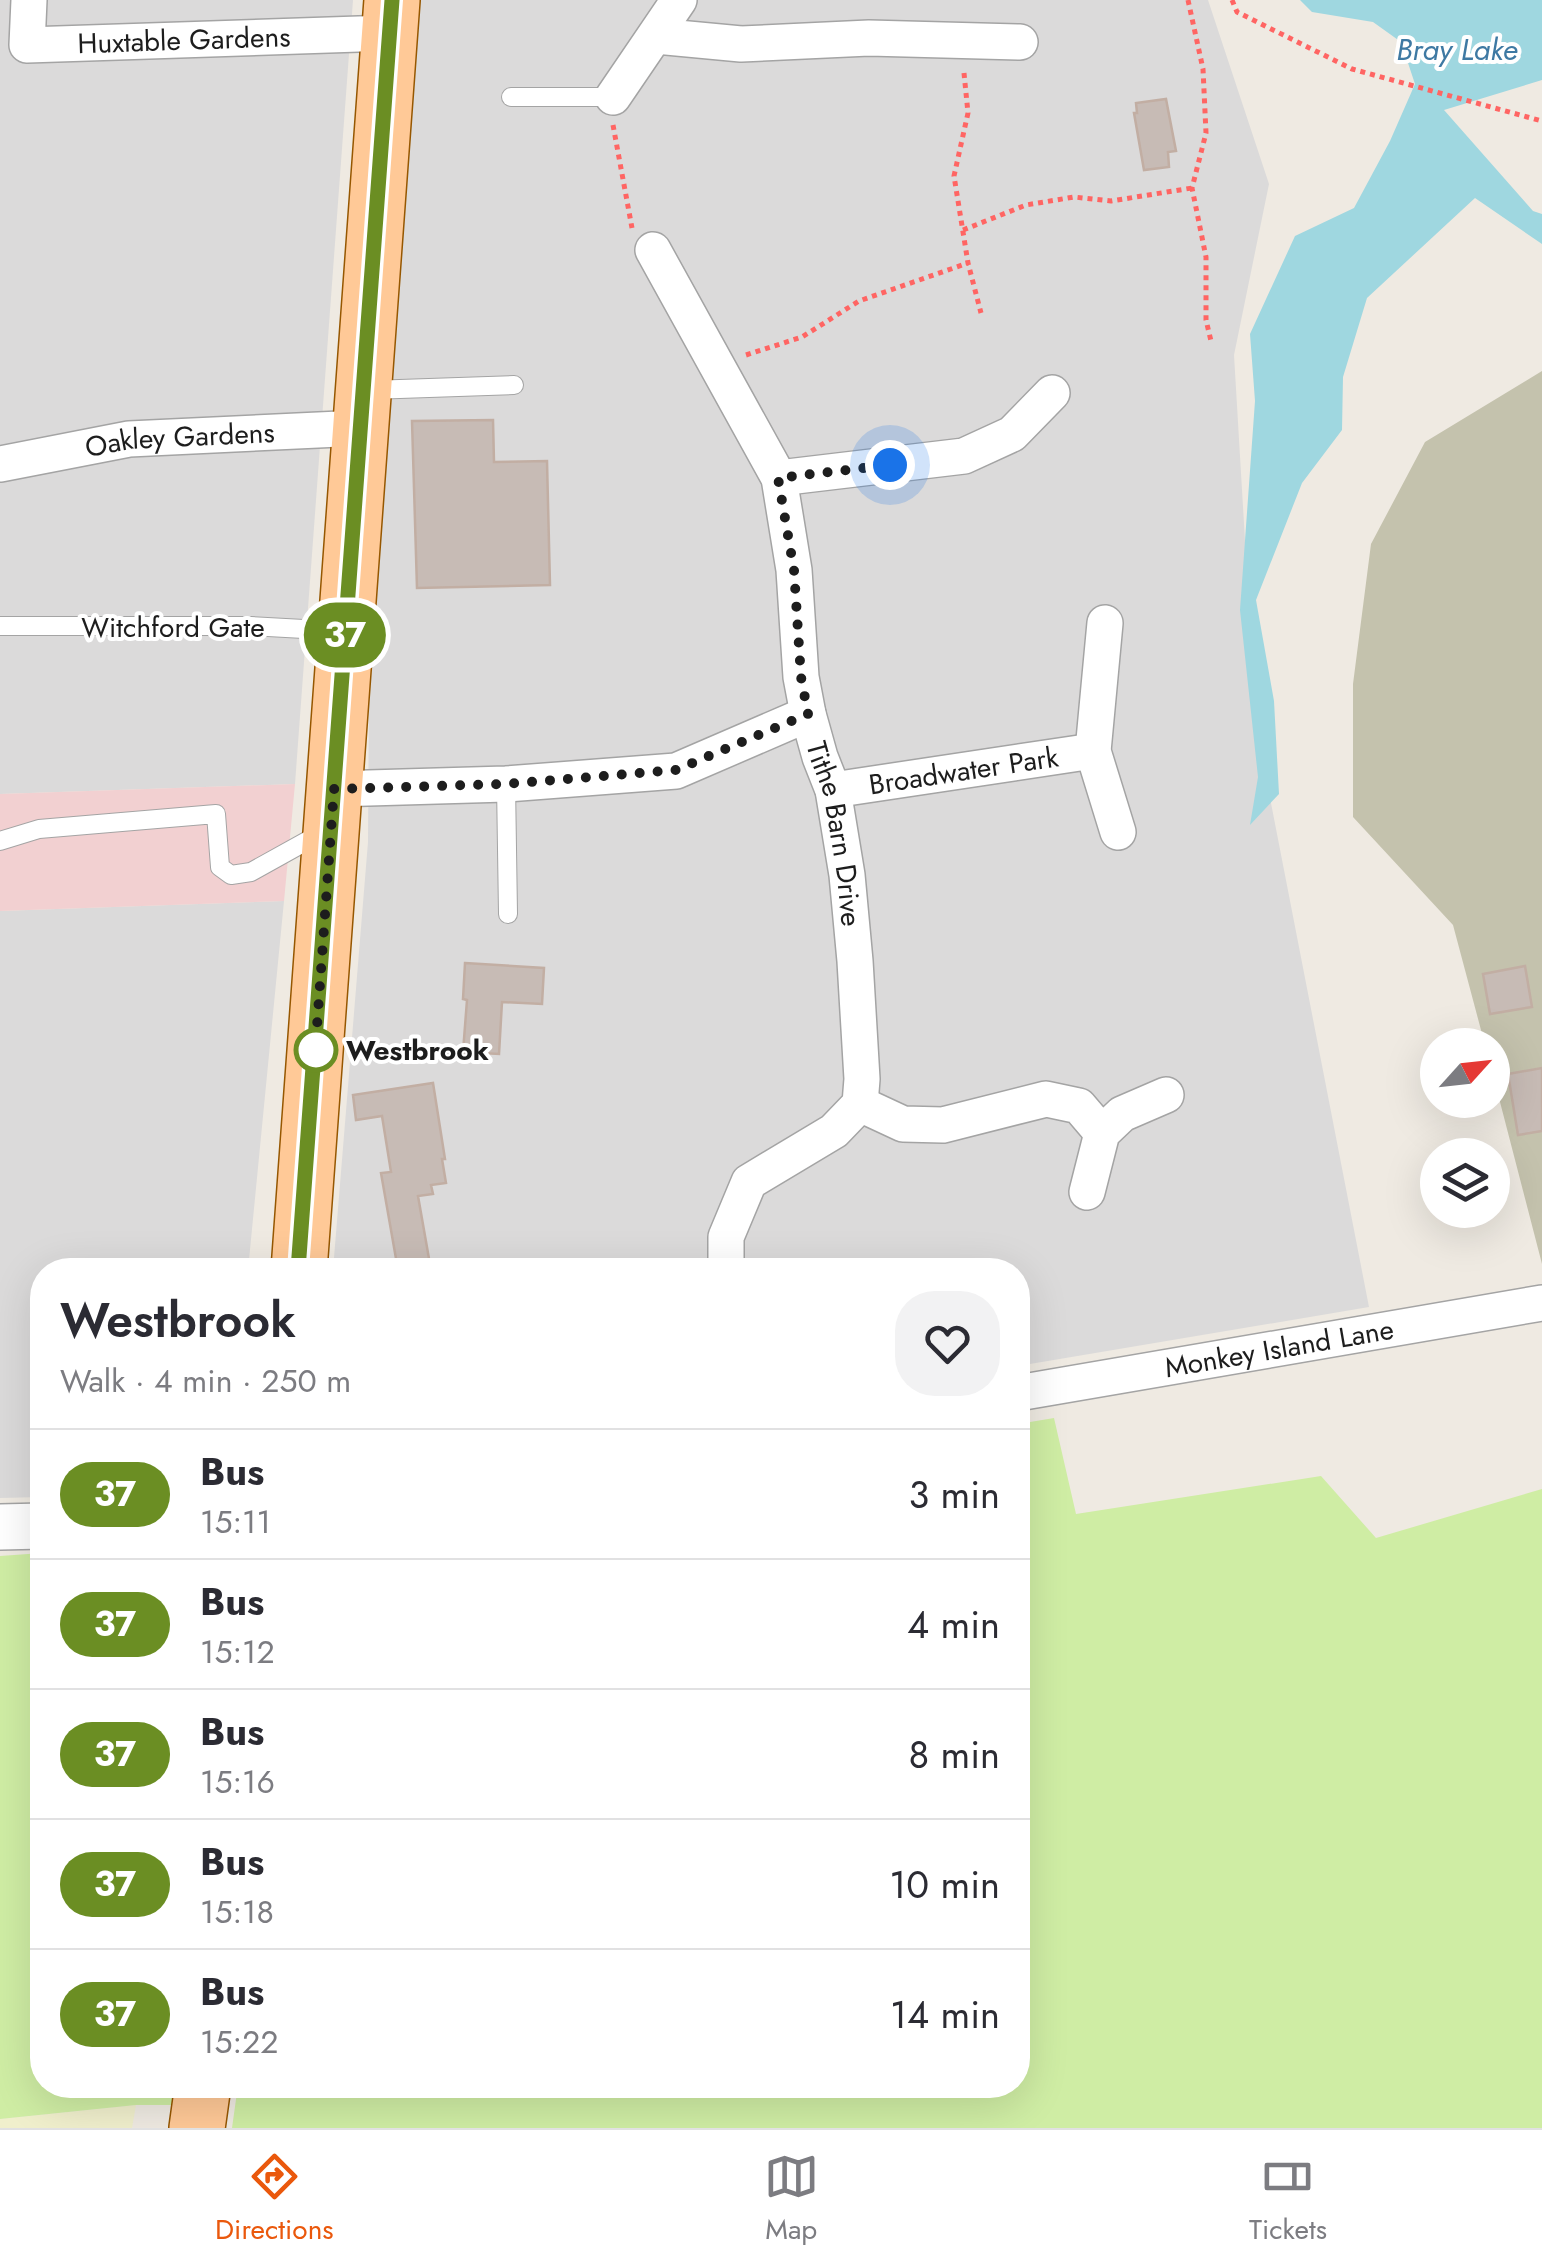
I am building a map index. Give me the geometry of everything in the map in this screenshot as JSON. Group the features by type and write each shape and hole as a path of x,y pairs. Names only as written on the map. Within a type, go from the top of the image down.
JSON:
{"main road":[{"path":"299,1258 391,16"},
{"path":"197,2128 201,2098"}],"street":[{"name":"Huxtable Gardens","path":"30,0 20,46 391,16"},
{"path":"612,97 679,0"},
{"path":"656,36 740,44 869,38 1020,42"},
{"name":"Tithe Barn Drive","path":"653,250 778,478 794,570 801,677 820,757 833,790 848,875 862,1079 860,1104"},
{"path":"778,478 964,456 1012,434 1052,393"},
{"name":"Oakley Gardens","path":"0,464 129,440 362,409"},
{"name":"Broadwater Park","path":"1105,623 1092,751 1118,832"},
{"path":"333,808 506,784 676,770 808,714"},
{"name":"Broadwater Park","path":"833,790 1092,751"},
{"path":"1087,1192 1102,1133 1122,1114 1166,1095"},
{"path":"726,1258 726,1237 749,1182 834,1131 860,1104 903,1124 942,1125 1046,1099 1079,1106 1102,1133"},
{"name":"Monkey Island Lane","path":"1030,1390 1542,1303"},
{"path":"0,1527 30,1526"}],"lane":[{"path":"511,96 612,97"},
{"path":"362,409 514,385"},
{"name":"Witchford Gate","path":"0,626 251,626 346,632"},
{"path":"506,784 508,914"},
{"path":"0,841 40,829 216,814 220,866 231,876 251,872 333,808"}],"path":[{"path":"1188,0 1203,69 1206,133 1192,188 1206,257 1206,320 1211,341"},
{"path":"1232,0 1238,12 1352,69 1542,121"},
{"path":"960,40 968,113 954,176 968,263 981,313"},
{"path":"612,97 613,126 633,235 653,250"},
{"path":"963,230 1026,205 1074,197 1111,201 1192,188"},
{"path":"717,365 802,336 859,300 968,263"}],"shaded area":[{"path":"0,0 353,0 295,784 0,794"},
{"path":"412,0 1208,0 1269,184 1234,355 1256,726 1369,1307 1030,1364 1030,1258 334,1258 368,842 369,689"},
{"path":"1542,371 1542,1264 1504,1118 1510,1118 1510,1028 1480,1028 1453,925 1353,817 1353,684 1371,544 1425,442"},
{"path":"295,784 284,901 0,911 0,794"},
{"path":"284,901 249,1258 30,1258 30,1497 0,1498 0,911"}],"green space":[{"path":"1054,1418 1076,1514 1321,1476 1376,1538 1542,1489 1542,2128 232,2128 236,2098 1030,2098 1030,1422"},
{"path":"30,1554 30,2098 183,2098 182,2105 136,2105 0,2119 0,1556"},
{"path":"136,2105 132,2128 0,2128 0,2119"}],"water":[{"name":"Bray Lake","path":"1300,0 1542,0 1542,80 1444,110 1533,211 1542,214 1542,244 1475,198 1367,298 1343,377 1342,430 1302,483 1256,600 1274,701 1279,794 1250,825 1258,777 1240,610 1255,401 1250,334 1295,236 1354,208 1415,84 1401,42 1373,22 1312,12"}],"building":[{"path":"1166,99 1176,151 1168,152 1169,167 1144,170 1134,113 1136,103"},
{"path":"493,420 494,462 547,461 550,585 417,588 412,421"},
{"path":"465,963 544,968 542,1004 502,1002 499,1054 463,1052"},
{"path":"1525,966 1532,1007 1490,1014 1483,974"},
{"path":"1542,1068 1542,1131 1518,1135 1510,1074"},
{"path":"433,1083 446,1183 431,1185 433,1194 418,1196 429,1258 396,1258 381,1173 391,1172 382,1116 356,1120 353,1095"}],"bus line":[{"name":"37","path":"299,1258 392,0"}],"place":[{"name":"Westbrook","path":"316,1050"}],"route":[{"path":"316,1050 315,1054 334,789 506,784 676,770 808,714 801,677 794,570 778,478 890,465"}]}
